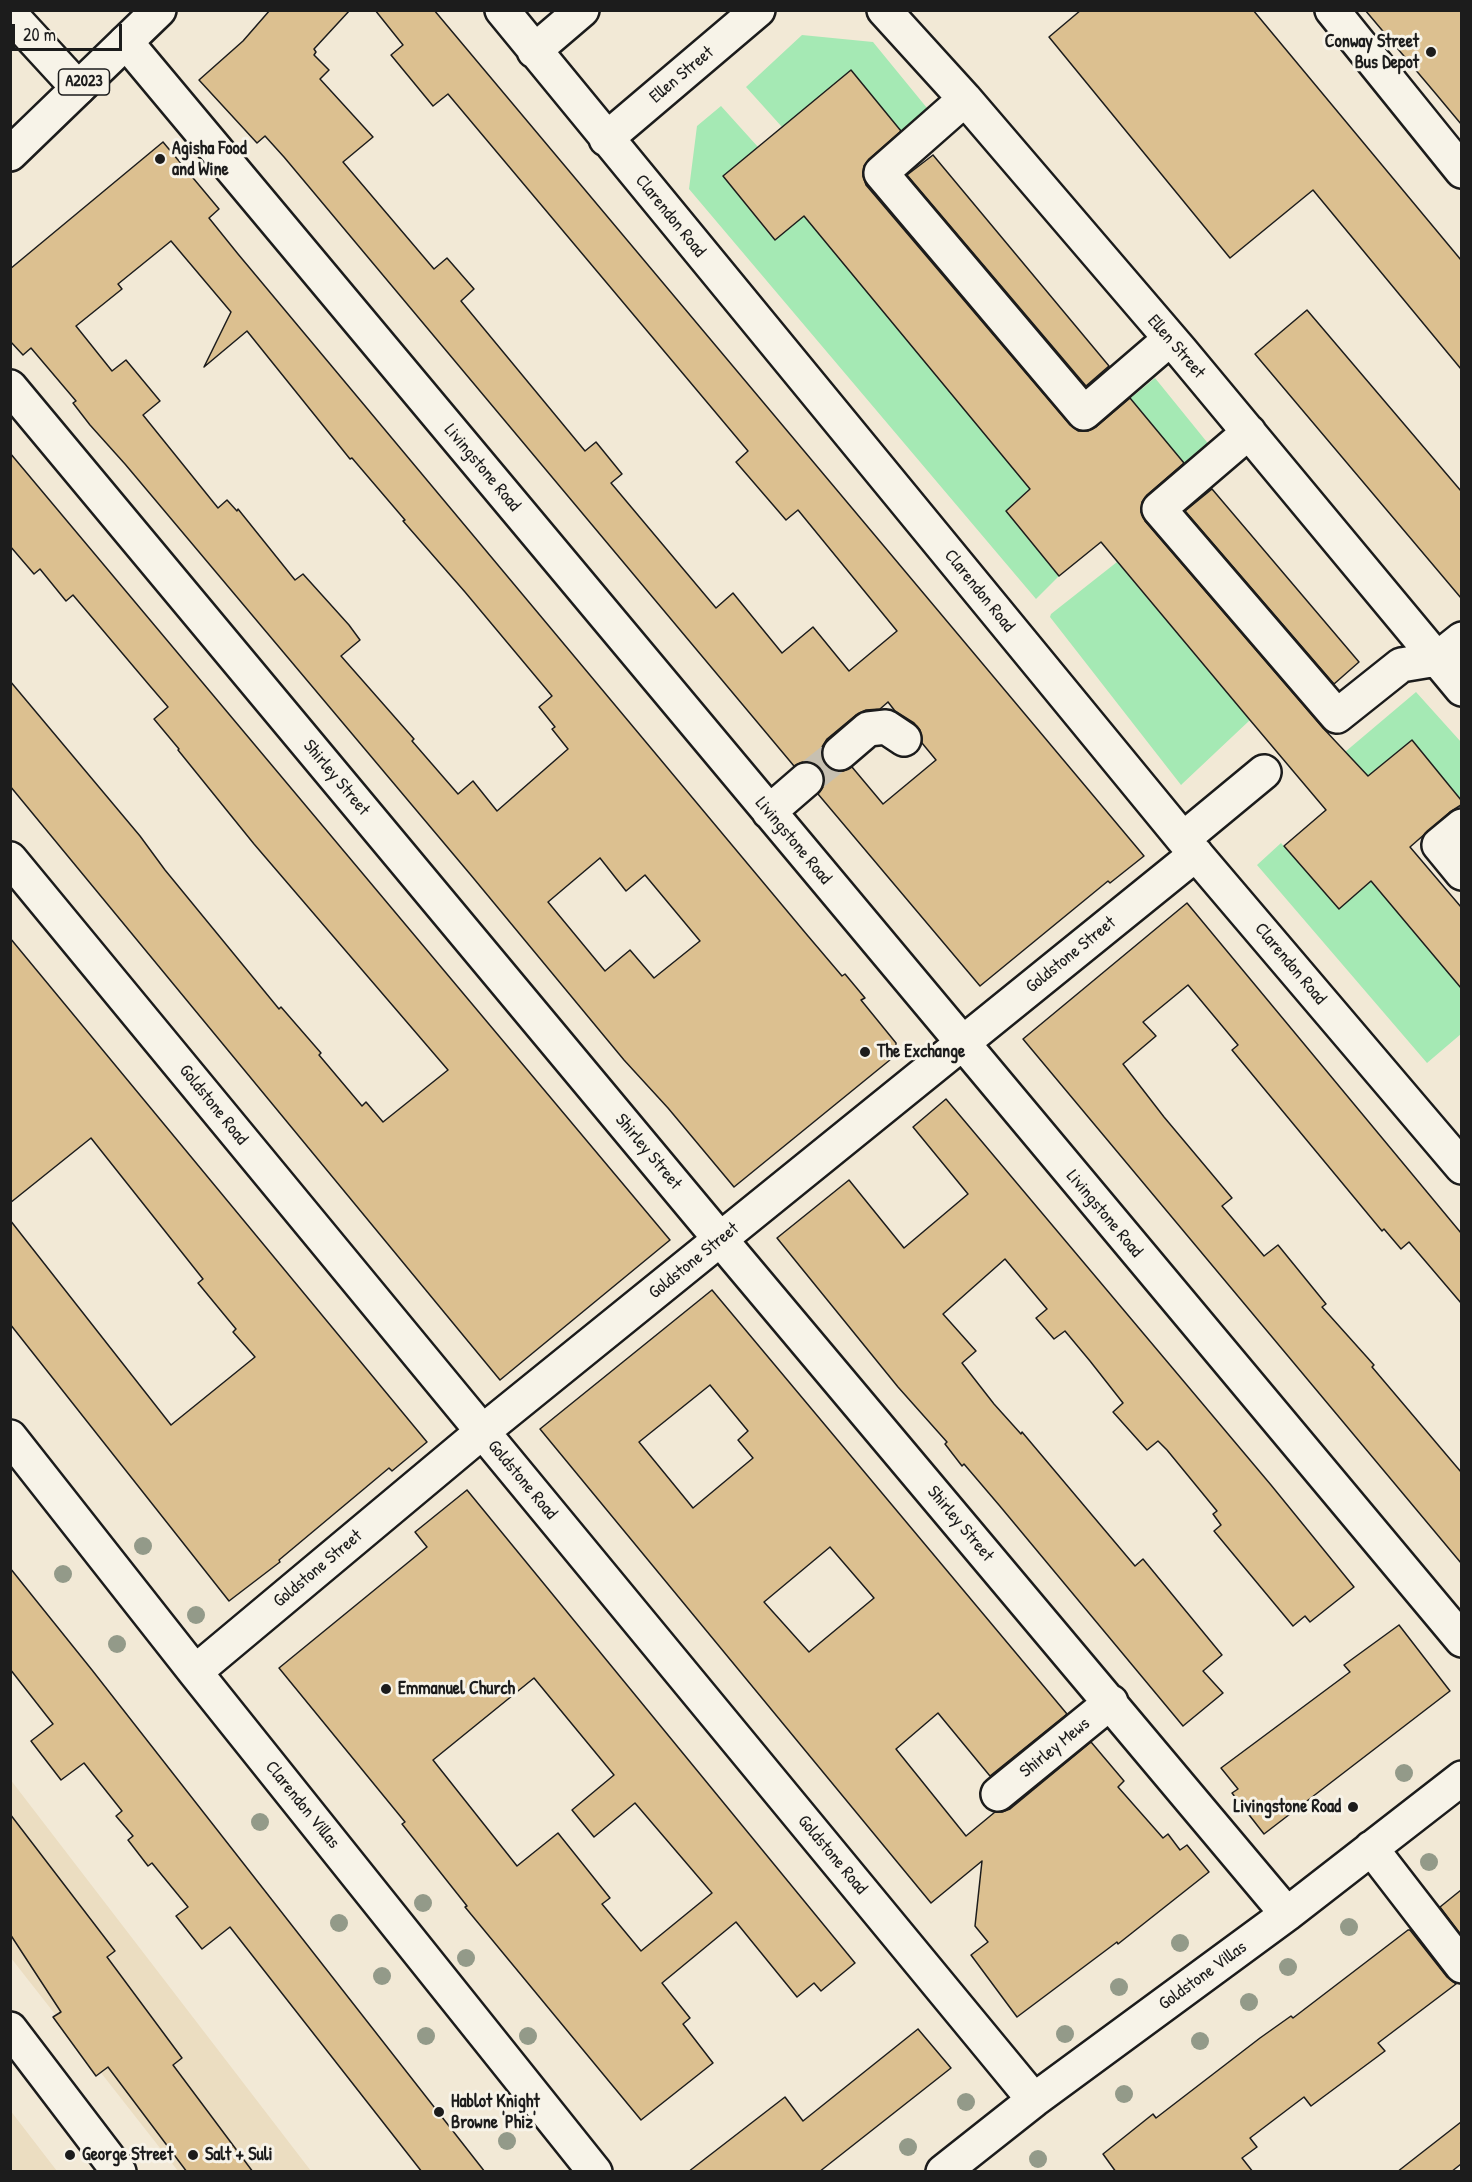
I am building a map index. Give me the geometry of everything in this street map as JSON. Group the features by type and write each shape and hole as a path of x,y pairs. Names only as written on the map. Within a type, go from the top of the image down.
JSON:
{"street":[{"name":"A2023","path":"10,154 159,10"},
{"name":"Clarendon Road","path":"502,10 1189,846 1461,1167"},
{"path":"534,51 582,10"},
{"name":"Ellen Street","path":"606,139 758,10"},
{"name":"Ellen Street","path":"884,10 965,99 1249,432 1449,649 1461,689"},
{"path":"1332,10 1461,171"},
{"path":"10,14 78,88"},
{"name":"Livingstone Road","path":"126,42 1461,1640"},
{"path":"965,99 881,173 1084,413 1170,339"},
{"name":"Shirley Street","path":"10,387 720,1239 1287,1914"},
{"path":"1249,432 1159,509 1337,716 1401,665 1449,649"},
{"path":"840,753 868,729 886,727 904,739"},
{"name":"Goldstone Street","path":"195,1672 482,1432 961,1044 1189,846 1264,772"},
{"path":"769,812 806,780"},
{"path":"1461,826 1439,845 1461,873"},
{"name":"Goldstone Road","path":"10,859 1034,2100"},
{"name":"Clarendon Villas","path":"10,1437 595,2172"},
{"name":"Shirley Mews","path":"998,1794 1111,1702"},
{"name":"Goldstone Villas","path":"943,2172 1034,2100 1287,1914 1461,1778"},
{"path":"1371,1848 1461,1966"},
{"path":"10,2029 119,2172"}],"shaded area":[{"path":"10,1779 311,2171 178,2171 11,1958"},
{"path":"10,2110 50,2162 57,2171 11,2171"}],"green space":[{"path":"802,35 873,42 936,119 903,134 851,71 782,127 746,87"},
{"path":"721,106 758,147 723,176 774,240 804,216 1038,481 1006,511 1059,576 1036,599 689,189 697,126"},
{"path":"1155,378 1215,452 1189,469 1135,404 1127,401"},
{"path":"1117,562 1250,720 1181,785 1050,617"},
{"path":"1416,692 1461,742 1461,800 1412,740 1366,778 1345,752"},
{"path":"1281,843 1339,909 1371,881 1461,988 1461,1034 1427,1063 1257,865"}],"building":[{"path":"270,10 350,10 314,49 316,52 314,55 329,70 320,79 373,137 343,162 434,269 447,258 474,289 461,301 585,451 596,442 622,474 611,483 716,608 733,593 782,653 813,627 849,671 897,631 798,510 786,520 736,462 748,451 448,94 433,106 391,55 403,45 375,10 434,10 1144,856 1110,883 1108,881 980,986 818,794 823,787 824,777 820,767 812,762 803,762 794,766 284,157 265,136 257,143 199,80 243,41","holes":["888,702 895,711 914,723 920,730 922,743 936,760 883,804 852,767 843,771 833,770 825,765 822,747 827,739 856,715 866,710 880,709"]},
{"path":"1081,10 1253,10 1461,260 1461,369 1313,190 1230,258 1049,37"},
{"name":"Conway Street Bus Depot","path":"1365,10 1461,10 1461,124 1436,94"},
{"path":"851,70 901,131 864,166 863,176 866,185 1070,425 1078,431 1088,431 1130,398 1184,463 1142,502 1141,512 1145,521 1323,728 1368,776 1412,740 1461,800 1461,805 1410,847 1461,907 1461,988 1371,881 1339,909 1284,846 1326,810 1101,542 1059,576 1006,511 1030,489 804,216 775,240 723,176"},
{"path":"163,142 219,209 209,218 808,936 842,976 845,974 865,998 861,1000 896,1043 896,1055 734,1187 668,1108 624,1060 470,874 90,425 73,403 76,401 31,348 23,355 10,341 10,269","holes":["171,241 231,312 204,367 247,331 350,459 352,458 405,520 403,521 552,696 539,707 555,727 552,729 568,749 497,811 473,781 458,794 412,741 414,739 341,656 360,640 349,625 303,574 295,580 238,509 237,511 227,500 218,508 143,415 160,401 126,360 112,371 76,326 122,289 118,284","600,858 626,891 645,875 700,941 654,978 630,950 605,971 548,902"]},
{"path":"933,155 1109,366 1086,386 907,175"},
{"path":"1307,310 1461,491 1461,598 1255,354"},
{"path":"10,453 670,1240 500,1380 10,786 10,681 140,836 165,870 279,1009 281,1007 321,1053 319,1055 362,1106 366,1102 383,1122 448,1070 254,844 154,719 168,707 73,595 66,601 40,569 34,574 10,546"},
{"path":"1212,489 1359,662 1334,684 1185,511"},
{"path":"1187,903 1461,1233 1461,1303 1409,1242 1401,1249 1384,1229 1382,1231 1232,1050 1238,1045 1188,985 1143,1022 1156,1036 1123,1064 1232,1198 1222,1206 1264,1256 1278,1245 1326,1304 1322,1307 1374,1365 1372,1367 1461,1472 1461,1563 1023,1039"},
{"path":"10,938 427,1442 392,1471 389,1468 279,1560 280,1562 229,1601 10,1324 10,1220 171,1425 255,1357 233,1332 236,1329 198,1283 203,1279 91,1138 10,1203"},
{"path":"946,1099 1354,1587 1310,1622 1305,1616 1293,1626 1214,1531 1221,1525 1213,1514 1217,1511 1167,1450 1158,1441 1147,1450 1113,1412 1123,1403 1065,1331 1054,1339 1036,1318 1047,1309 1005,1259 943,1314 976,1351 962,1363 994,1404 1021,1434 1022,1432 1135,1566 1143,1559 1222,1655 1203,1671 1223,1693 1183,1726 999,1505 964,1464 962,1466 945,1444 947,1442 898,1387 777,1238 849,1180 904,1248 968,1194 913,1127"},
{"path":"712,1290 1067,1714 990,1776 938,1713 896,1749 966,1836 995,1812 1010,1809 1091,1742 1124,1781 1118,1787 1163,1838 1168,1834 1180,1850 1187,1845 1209,1872 1118,1944 1117,1942 1017,2017 971,1955 988,1942 975,1926 982,1861 931,1903 540,1429","holes":["710,1385 748,1431 738,1440 753,1458 693,1508 639,1442","830,1547 874,1598 809,1652 764,1602"]},
{"path":"467,1490 855,1963 821,1991 814,1983 797,1997 736,1922 662,1983 690,2018 683,2024 713,2063 641,2120 465,1907 467,1906 402,1824 405,1822 279,1668 427,1547 415,1532","holes":["534,1678 614,1775 572,1810 594,1837 635,1803 712,1893 641,1951 602,1904 610,1898 558,1833 517,1866 433,1760"]},
{"path":"10,1568 485,2172 422,2172 230,1927 202,1949 176,1916 188,1907 152,1863 148,1866 128,1840 133,1836 116,1816 122,1811 84,1763 61,1780 31,1741 53,1724 10,1669"},
{"path":"1399,1625 1450,1691 1264,1834 1232,1793 1238,1789 1221,1768 1350,1672 1344,1665"},
{"path":"10,1814 115,1951 107,1957 182,2058 173,2065 253,2172 187,2172 108,2067 96,2076 53,2017 61,2012 10,1934"},
{"path":"1461,1890 1461,1935 1440,1907"},
{"path":"1408,1930 1447,1977 1456,1984 1378,2043 1385,2051 1311,2106 1304,2097 1250,2138 1257,2147 1242,2158 1253,2172 1116,2172 1103,2154 1153,2114 1156,2118 1260,2038 1291,2016 1293,2018"},
{"path":"918,2029 951,2068 819,2172 688,2172 785,2097 803,2121"},
{"path":"1461,2122 1461,2164 1451,2172 1397,2172"}],"tunnel":[{"path":"806,780 840,753"}],"place":[{"name":"Conway Street Bus Depot","path":"1431,52"},
{"name":"Agisha Food and Wine","path":"160,159"},
{"name":"The Exchange","path":"865,1052"},
{"name":"Emmanuel Church","path":"386,1689"},
{"name":"Livingstone Road","path":"1353,1807"},
{"name":"Hablot Knight Browne 'Phiz'","path":"439,2112"},
{"name":"George Street","path":"70,2155"},
{"name":"Salt + Suli","path":"193,2155"}]}
